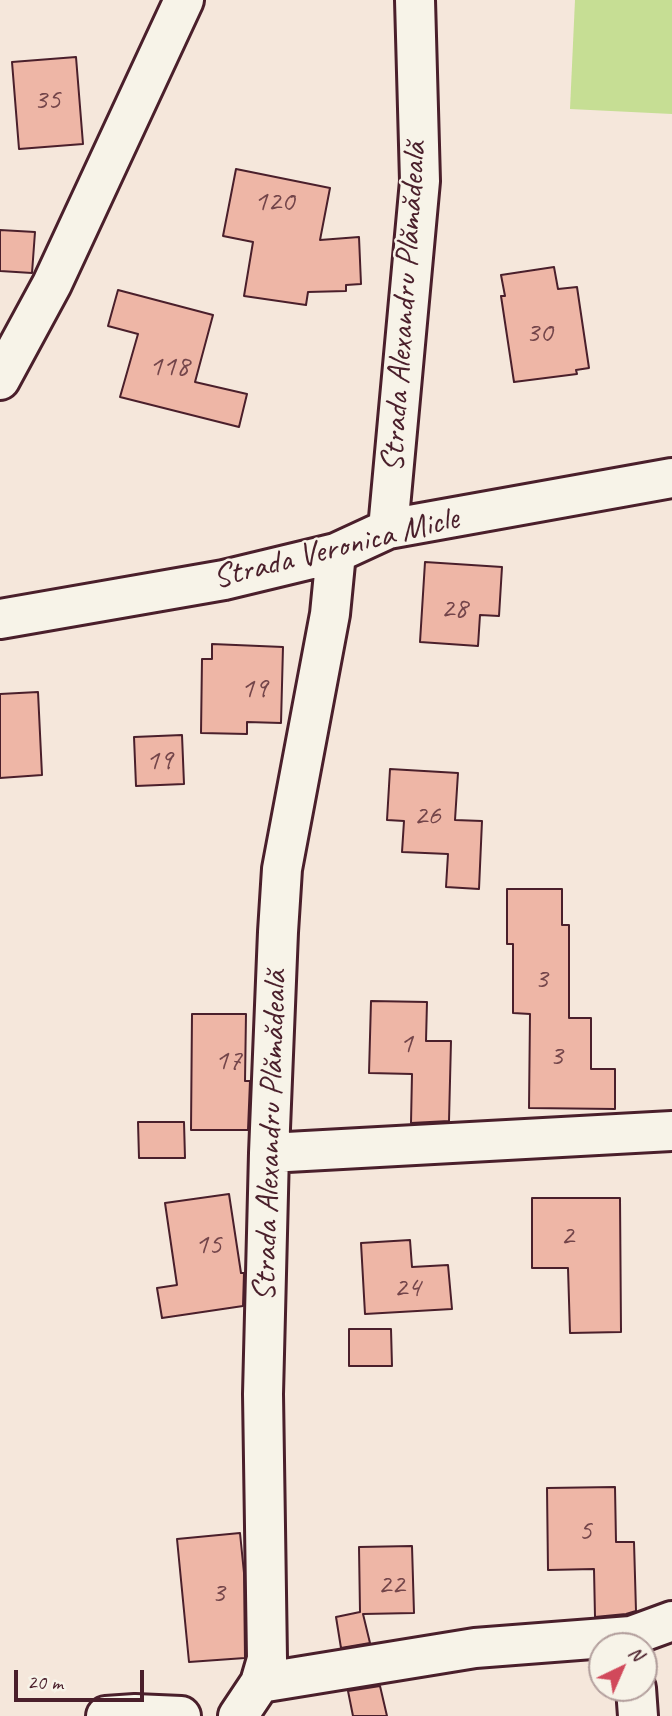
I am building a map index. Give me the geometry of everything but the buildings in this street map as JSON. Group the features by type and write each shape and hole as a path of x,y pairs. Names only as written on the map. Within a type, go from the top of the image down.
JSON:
{"street":[{"path":"0,380 52,284 184,0"},
{"name":"Strada Alexandru Plămădeală","path":"388,529 420,181 415,0"},
{"name":"Strada Veronica Micle","path":"0,618 224,580 336,553 388,529 672,478"},
{"name":"Strada Alexandru Plămădeală","path":"238,1716 260,1683 267,1659 263,1394 269,1153 282,869 330,614 336,553"},
{"path":"269,1153 672,1131"},
{"path":"650,1632 672,1621"},
{"path":"260,1683 475,1648 588,1643"},
{"path":"106,1716 181,1716"}],"green space":[{"path":"575,0 672,0 672,114 570,109"}]}
